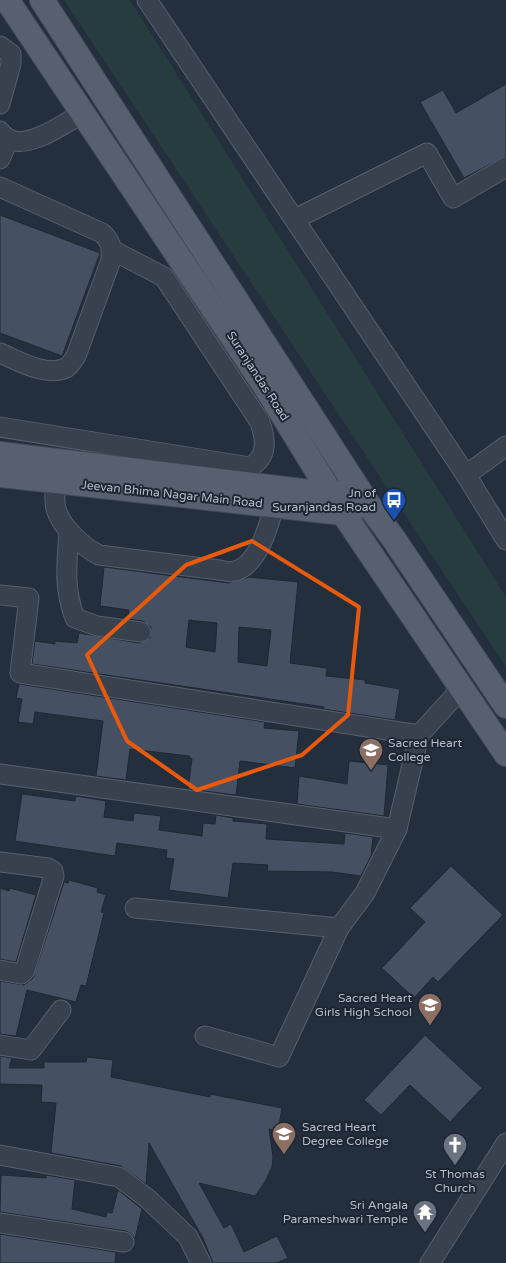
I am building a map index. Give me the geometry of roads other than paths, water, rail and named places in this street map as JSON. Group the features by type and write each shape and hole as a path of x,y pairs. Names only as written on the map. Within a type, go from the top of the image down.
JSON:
{"main road":[{"name":"Suranjandas Road","path":"7,0 265,386 338,503 506,754"},
{"name":"Suranjandas Road","path":"42,0 362,496 506,706"},
{"name":"Jeevan Bhima Nagar Main Road","path":"0,454 338,503"},
{"name":"Jeevan Bhima Nagar Main Road","path":"0,475 274,505 338,503"},
{"path":"338,503 362,496"}],"street":[{"path":"147,0 466,475 506,540"},
{"path":"0,46 11,54 11,64 0,104"},
{"path":"0,159 4,135 19,142 34,140 83,113"},
{"path":"295,219 427,153 453,198 506,167"},
{"path":"0,187 102,233 109,240 112,250 111,260 76,356 68,368 54,370 39,368 0,353"},
{"path":"0,427 250,467 259,462 265,448 260,422 164,277 112,250"},
{"path":"466,475 506,446"},
{"path":"55,481 56,510 69,531 99,555 234,572 248,564 269,529 274,505"},
{"path":"69,531 67,598 75,618 97,626 141,632"},
{"path":"0,594 29,598 20,673 419,735"},
{"path":"205,1036 279,1057 339,928 365,893 397,829 419,735 461,689"},
{"path":"0,774 397,829"},
{"path":"0,862 48,868 53,870 54,876 25,970 21,974 16,974 0,970"},
{"path":"135,908 339,928"},
{"path":"0,1045 31,1050 61,1010"},
{"path":"430,1263 506,1143"},
{"path":"0,1155 119,1177 148,1200 188,1238 201,1263"},
{"path":"0,1223 124,1242"}],"place":[{"name":"Jn of Suranjandas Road","path":"394,521"},
{"name":"Sacred Heart College","path":"371,771"},
{"name":"Sacred Heart Girls High School","path":"430,1026"},
{"name":"Sacred Heart Degree College","path":"284,1155"},
{"name":"St Thomas Church","path":"455,1166"},
{"name":"Sri Angala Parameshwari Temple","path":"425,1233"}]}
